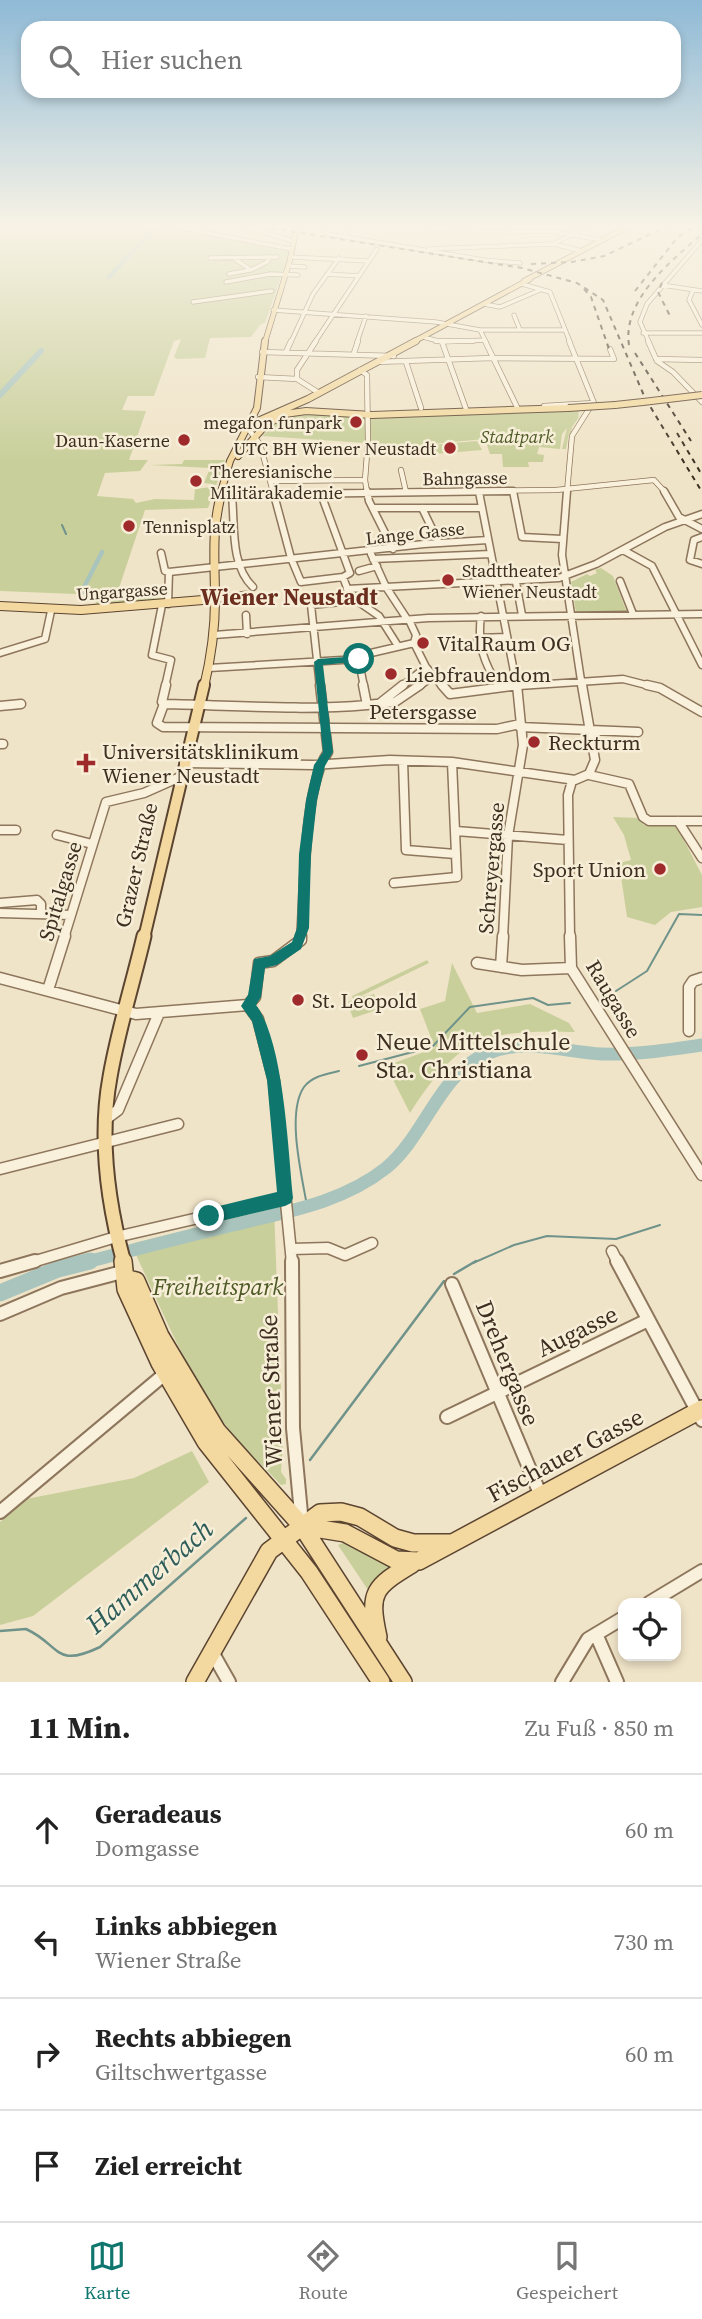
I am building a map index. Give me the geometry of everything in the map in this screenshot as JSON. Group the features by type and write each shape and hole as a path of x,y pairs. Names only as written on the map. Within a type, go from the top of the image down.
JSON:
{"main road":[{"name":"Grazer Straße","path":"231,463 254,441 261,420 258,377 275,303"},
{"path":"289,411 486,303"},
{"path":"250,428 272,415 289,411 366,415 615,405 702,393"},
{"path":"250,428 261,420 289,411 308,399"},
{"path":"301,404 301,407 312,411"},
{"path":"455,411 472,409 488,413 515,409"},
{"name":"Grazer Straße","path":"261,420 250,428 231,463 214,517 214,635 209,668 180,777 110,1077 105,1142 107,1173 126,1289 166,1373 206,1442 283,1539"},
{"name":"Ungargasse","path":"0,606 51,611 215,599"},
{"name":"Grazer Straße","path":"122,1259 136,1281 160,1336 217,1431 302,1526"},
{"name":"Fischauer Gasse","path":"379,1644 373,1619 373,1593 378,1584 412,1564 436,1554 451,1543 700,1414"},
{"name":"Fischauer Gasse","path":"195,1682 270,1551 320,1513 341,1512 360,1517 395,1538 413,1543 451,1543"},
{"path":"302,1526 318,1531 342,1532 392,1560 412,1564"},
{"name":"Wiener Straße","path":"302,1526 403,1682"},
{"path":"283,1539 309,1572 381,1682"}],"street":[{"path":"286,352 308,303"},
{"path":"298,379 297,370 341,303"},
{"path":"489,303 500,307 508,303"},
{"path":"555,303 594,403"},
{"path":"647,303 640,321 656,359 702,401"},
{"path":"273,310 335,313 481,330 565,330"},
{"path":"514,315 520,330"},
{"path":"354,353 366,316"},
{"path":"700,316 702,325"},
{"path":"481,330 515,409"},
{"path":"643,333 702,333"},
{"path":"423,337 442,342 485,341"},
{"path":"442,342 472,409"},
{"path":"376,362 494,358 614,359 610,349"},
{"path":"262,352 390,355 406,362 421,408"},
{"path":"656,359 702,360"},
{"path":"360,370 367,375 367,494 393,549"},
{"path":"258,377 298,379 319,393"},
{"path":"693,392 702,393"},
{"path":"571,406 594,403"},
{"path":"589,775 595,765 569,615 562,539 574,431 594,403"},
{"path":"571,447 582,425 594,411 615,405"},
{"path":"571,406 587,410"},
{"path":"488,413 499,409"},
{"path":"250,428 270,481 292,560 301,582 343,578"},
{"path":"401,471 406,493"},
{"path":"270,481 365,480"},
{"name":"Bahngasse","path":"219,497 569,489 657,481 668,496 673,510 683,519"},
{"path":"513,491 522,537 562,539"},
{"name":"Schreyergasse","path":"479,492 516,685 523,745 508,836 501,967"},
{"path":"321,494 349,569 343,578"},
{"path":"232,496 239,566 246,583 253,587"},
{"path":"373,508 482,508"},
{"path":"422,508 439,543"},
{"path":"0,978 126,1012 159,1013 248,1006 255,997 259,963 273,961 301,940 305,854 311,800 323,762 326,730 311,606 341,603 349,592 386,587 516,582 566,576 592,568 645,536 683,519 702,514"},
{"path":"683,519 702,529"},
{"path":"702,537 694,540 690,560 702,565"},
{"name":"Lange Gasse","path":"169,572 345,555 372,556 393,549 488,540"},
{"path":"623,550 652,566 702,666"},
{"path":"161,553 165,571 169,572 165,604 152,656 171,660 164,704 269,705 323,709 379,704 395,702 433,676"},
{"path":"491,554 372,556 386,587 416,635 414,643 426,667 450,694 580,680 638,681 676,695 702,712"},
{"path":"359,571 377,566"},
{"path":"343,578 349,592 369,605 386,622 398,646"},
{"path":"620,581 632,614"},
{"path":"516,582 522,615"},
{"name":"Ungargasse","path":"215,599 246,595"},
{"path":"0,653 45,639 51,611"},
{"path":"214,635 481,616 702,614"},
{"path":"246,615 247,634"},
{"path":"481,616 477,638 483,662 499,687"},
{"path":"477,638 507,637"},
{"path":"367,705 360,653 414,643"},
{"path":"209,668 359,659"},
{"path":"379,704 426,667"},
{"path":"0,706 21,704"},
{"name":"Petersgasse","path":"164,704 157,723 163,727 326,730 497,729 520,726 638,732"},
{"path":"403,761 406,850 455,854"},
{"path":"394,883 457,877 452,762"},
{"path":"184,763 452,762 572,780 589,775 629,784 643,817 649,821 702,821"},
{"name":"Spitalgasse","path":"48,990 106,802 144,793 180,777"},
{"name":"Raugasse","path":"572,780 568,795 571,968 702,1175"},
{"path":"678,821 702,858"},
{"path":"2,831 16,830"},
{"path":"456,831 568,841"},
{"path":"57,835 92,844"},
{"path":"0,904 37,900 41,904 41,913"},
{"path":"0,904 20,905 25,912"},
{"path":"0,913 71,915"},
{"path":"477,963 522,970 571,968"},
{"path":"689,1031 689,987 693,981 702,978"},
{"name":"Wiener Straße","path":"248,1006 258,1019 274,1080 292,1249 293,1428 302,1526"},
{"path":"106,1119 118,1110 159,1013"},
{"path":"0,1169 178,1124"},
{"path":"0,1314 61,1289 122,1259 287,1207"},
{"path":"292,1249 328,1248 345,1255 372,1243"},
{"path":"612,1251 700,1414"},
{"path":"0,1271 122,1259"},
{"name":"Drehergasse","path":"452,1284 541,1496"},
{"name":"Augasse","path":"447,1417 648,1320"},
{"path":"0,1512 166,1373"},
{"path":"658,1598 702,1572"},
{"path":"562,1682 588,1639 618,1621"},
{"path":"596,1634 617,1682"},
{"path":"212,1652 229,1682"}],"green space":[{"path":"0,303 272,303 265,323 261,324 251,337 210,338 205,358 177,359 174,357 181,339 174,341 154,396 128,396 122,410 146,411 129,460 148,460 140,471 105,473 97,496 133,499 136,503 155,499 194,500 195,489 212,487 213,484 204,483 210,468 150,465 182,464 184,460 225,460 208,508 145,510 118,591 114,594 116,599 164,598 160,602 93,607 101,595 0,591"},
{"name":"Stadtpark","path":"579,410 578,418 584,410 572,427 568,450 570,427 566,449 562,449 567,428 562,434 560,449 539,447 537,454 544,455 543,462 528,462 529,467 503,467 502,454 490,454 485,439 410,446 262,436 281,418 296,413 373,417"},
{"name":"UTC BH Wiener Neustadt","path":"477,441 482,450 422,455 418,446"},
{"path":"601,568 613,576 627,613 576,612 571,582 587,574 590,576 597,573 595,570"},
{"name":"Sport Union","path":"613,817 638,818 644,825 676,825 702,875 702,907 671,912 655,925 627,917 619,863 631,860 624,835"},
{"path":"427,960 429,963 357,998 374,994 380,1009 353,1018 347,1002 353,1000 352,996"},
{"path":"452,963 477,1013 530,1004 569,1023 575,1032 518,1033 477,1042 444,1067 410,1113 386,1066 435,1048 420,1009 445,1001"},
{"name":"Freiheitspark","path":"274,1209 283,1441 281,1472 286,1479 286,1484 281,1485 233,1435 207,1398 165,1318 137,1257 134,1243"},
{"path":"192,1451 209,1482 33,1616 0,1625 0,1522 26,1499 134,1478"},
{"path":"346,1542 393,1569 378,1577 368,1590 338,1545"}],"waterway":[{"path":"0,395 41,351"},
{"path":"62,525 66,534"},
{"path":"81,593 102,552"},
{"path":"616,991 647,971 679,914 702,915"},
{"path":"359,1066 432,1047 470,1007 533,998 548,1005 570,1003"},
{"path":"83,1263 312,1205 351,1190 386,1168 400,1155 456,1076 470,1063 500,1049 529,1046 614,1054 702,1045"},
{"path":"307,1206 297,1145 296,1112 299,1098 311,1080 339,1071"},
{"name":"Hammerbach","path":"473,1263 514,1245 547,1236 616,1239 660,1225"},
{"path":"0,1293 58,1269 90,1261"},
{"name":"Hammerbach","path":"454,1274 476,1261"},
{"name":"Hammerbach","path":"310,1460 444,1281"},
{"name":"Hammerbach","path":"0,1631 26,1629 66,1655 74,1656 100,1647 246,1518"}],"railway":[{"path":"593,303 609,349"},
{"path":"604,303 645,398 702,492"},
{"path":"629,345 629,328 638,303"},
{"path":"664,303 671,318"},
{"path":"635,353 691,441"},
{"path":"677,433 702,475"}],"place":[{"name":"megafon funpark","path":"356,422"},
{"name":"Daun-Kaserne","path":"184,440"},
{"name":"UTC BH Wiener Neustadt","path":"450,448"},
{"name":"Theresianische Militärakademie","path":"196,481"},
{"name":"Tennisplatz","path":"129,526"},
{"name":"Stadttheater Wiener Neustadt","path":"448,580"},
{"name":"VitalRaum OG","path":"423,643"},
{"name":"Liebfrauendom","path":"391,674"},
{"name":"Reckturm","path":"534,742"},
{"name":"Universitätsklinikum Wiener Neustadt","path":"86,763"},
{"name":"Sport Union","path":"660,869"},
{"name":"St. Leopold","path":"298,1000"},
{"name":"Neue Mittelschule Sta. Christiana","path":"362,1055"}],"district":[{"name":"Wiener Neustadt","path":"289,597"}],"route":[{"path":"209,1216 285,1198 274,1080 258,1019 248,1006 255,997 259,963 273,961 301,940 305,854 311,800 319,765 327,758 328,752 318,662 359,659"}]}
